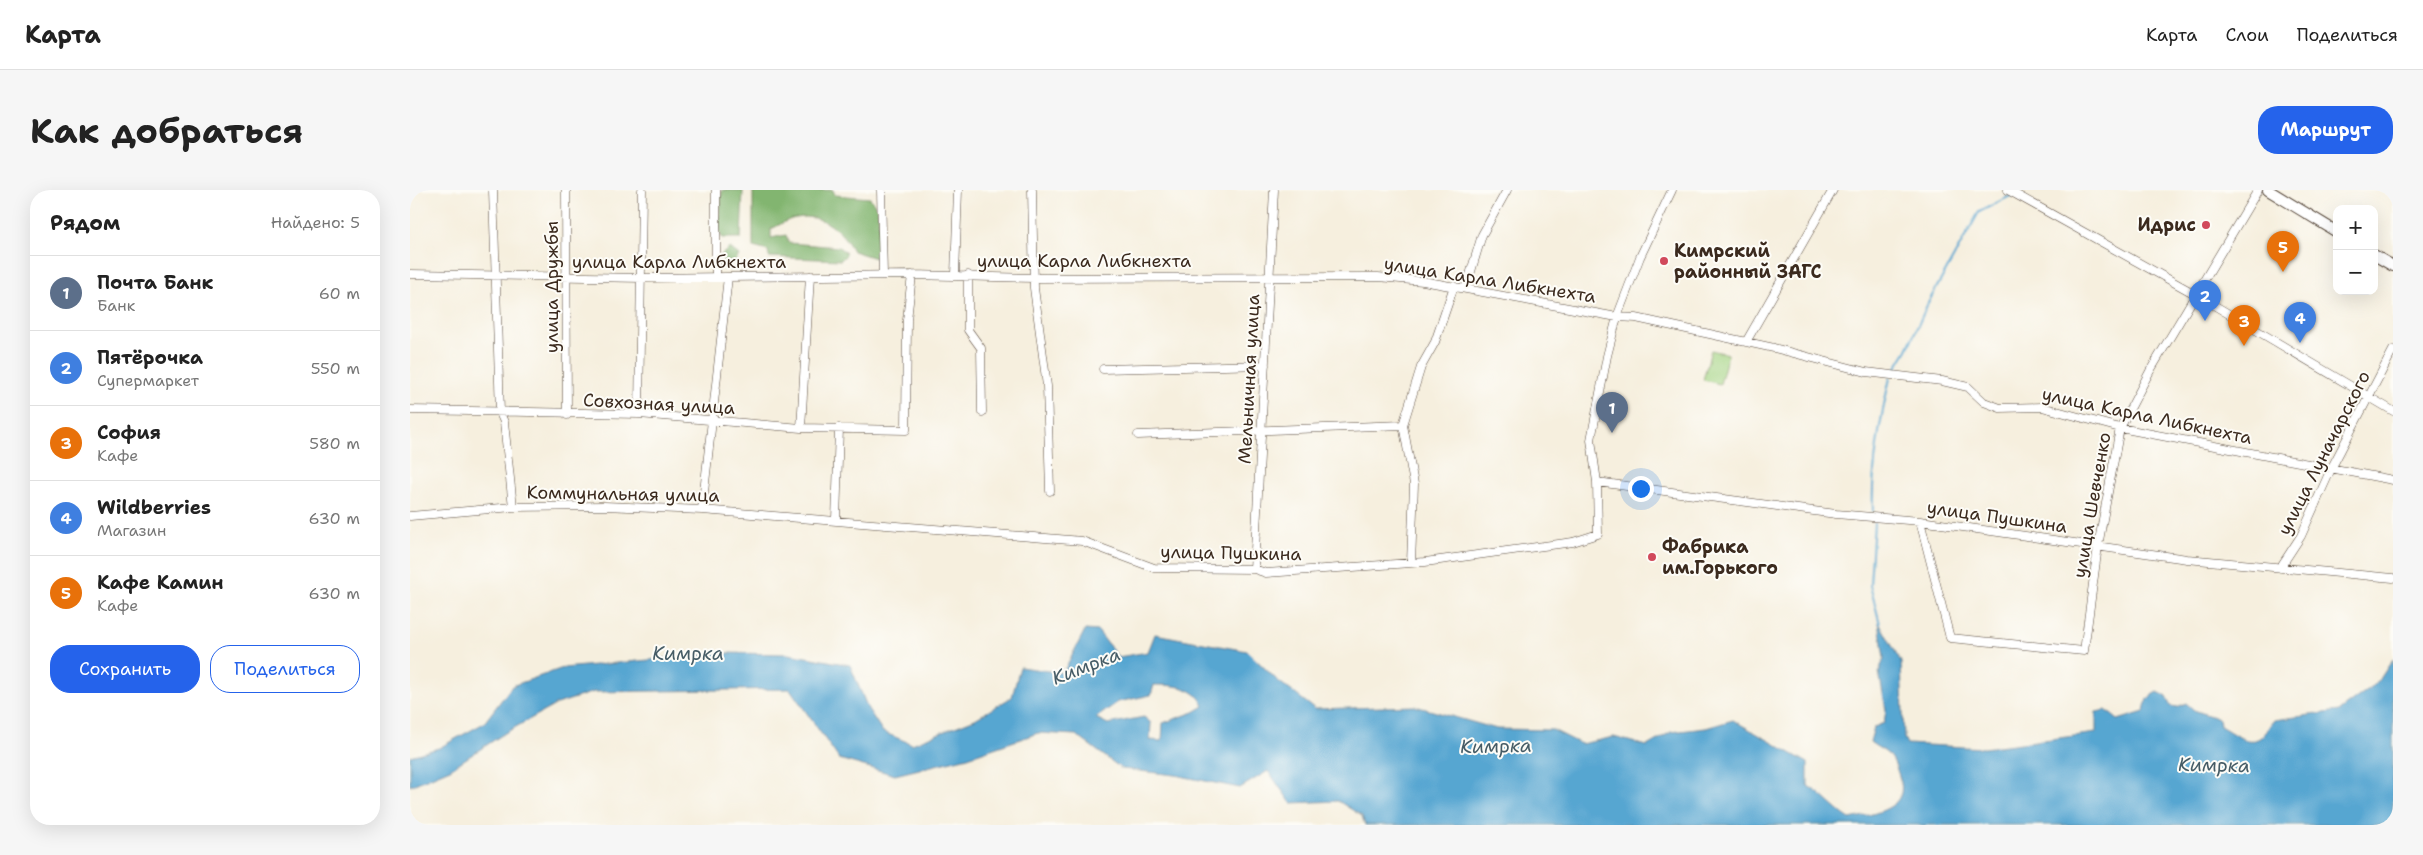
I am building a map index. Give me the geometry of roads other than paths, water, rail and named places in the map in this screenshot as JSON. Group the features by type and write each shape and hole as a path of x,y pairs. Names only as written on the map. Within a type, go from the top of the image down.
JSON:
{"main road":[{"path":"2268,190 2333,230"},
{"path":"2378,257 2393,266"}],"street":[{"path":"493,190 500,413 504,422 513,507"},
{"name":"улица Дружбы","path":"566,190 568,277 567,414"},
{"path":"639,414 642,190"},
{"path":"716,190 716,277"},
{"path":"881,190 883,275"},
{"path":"955,275 958,190"},
{"path":"1032,190 1034,278 1046,386 1050,491"},
{"name":"Мельничная улица","path":"1254,569 1274,190"},
{"path":"1466,288 1482,235 1507,190"},
{"path":"1597,482 1591,440 1606,356 1617,317 1640,257 1672,190"},
{"path":"1746,342 1833,190"},
{"path":"2008,190 2196,294 2393,411"},
{"name":"улица Шевченко","path":"1920,521 1950,638 2084,651 2098,546 2120,428 2258,190"},
{"name":"улица Карла Либкнехта","path":"410,274 642,278 883,275 968,275 1034,278 1378,277 1454,286 1617,317 1636,318 1746,342 1866,372 1942,380 1968,388 1984,402 2000,408 2042,407 2120,428 2393,480"},
{"name":"Совхозная улица","path":"410,410 639,414 801,428 906,430 908,419 907,320 912,275"},
{"path":"968,275 968,330 981,348 982,412"},
{"path":"801,428 810,276"},
{"path":"702,510 728,277"},
{"path":"1410,563 1414,484 1402,425 1421,367 1435,342 1454,286"},
{"name":"улица Луначарского","path":"2280,568 2301,536 2331,469 2393,350"},
{"path":"1103,369 1265,365"},
{"path":"1138,435 1402,425"},
{"path":"836,520 839,428"},
{"name":"улица Пушкина","path":"836,520 1082,541 1154,568 1254,569 1266,573 1410,563 1573,542 1598,534 1597,482 1836,514 1920,521 2187,559 2393,578"},
{"name":"Коммунальная улица","path":"410,516 513,507 604,506 702,510 836,520"}],"water":[{"name":"Кимрка","path":"1879,622 1901,662 1904,738 1907,744 1984,748 2096,733 2096,712 2106,710 2118,720 2144,712 2148,700 2158,692 2166,696 2171,706 2177,707 2186,703 2194,710 2219,719 2220,726 2235,735 2245,739 2256,740 2263,735 2274,720 2339,711 2378,682 2393,659 2393,825 1365,825 1362,816 1338,801 1291,803 1268,771 1240,788 1175,775 1122,769 1076,735 1038,733 968,757 895,775 839,759 790,689 594,692 557,704 505,733 450,769 410,786 410,756 439,748 484,723 512,686 563,668 724,653 789,654 850,665 868,709 883,732 912,744 975,719 1012,697 1020,667 1063,673 1085,630 1098,631 1118,657 1148,652 1155,634 1247,651 1277,680 1315,709 1415,706 1497,729 1553,730 1581,744 1614,737 1647,746 1671,732 1706,728 1733,720 1808,763 1808,786 1850,819 1888,808 1900,796 1902,787 1891,757 1870,742 1874,727 1884,723 1886,710 1879,672 1884,658","holes":["1154,685 1183,688 1195,694 1204,706 1194,712 1163,723 1162,741 1150,740 1151,723 1144,717 1108,724 1096,718 1118,702 1151,695"]}],"waterway":[{"path":"1893,373 1907,350 1928,303 1979,212 2012,195"},
{"path":"1873,511 1873,478 1877,444 1890,378"},
{"path":"1874,523 1870,585 1880,624"}],"place":[{"name":"Идрис","path":"2206,225"},
{"name":"Кимрский районный ЗАГС","path":"1664,261"},
{"name":"Кафе Камин","path":"2283,272"},
{"name":"Пятёрочка","path":"2205,321"},
{"name":"Wildberries","path":"2300,343"},
{"name":"София","path":"2244,346"},
{"name":"Почта Банк","path":"1612,433"},
{"name":"Фабрика им.Горького","path":"1652,557"}]}
